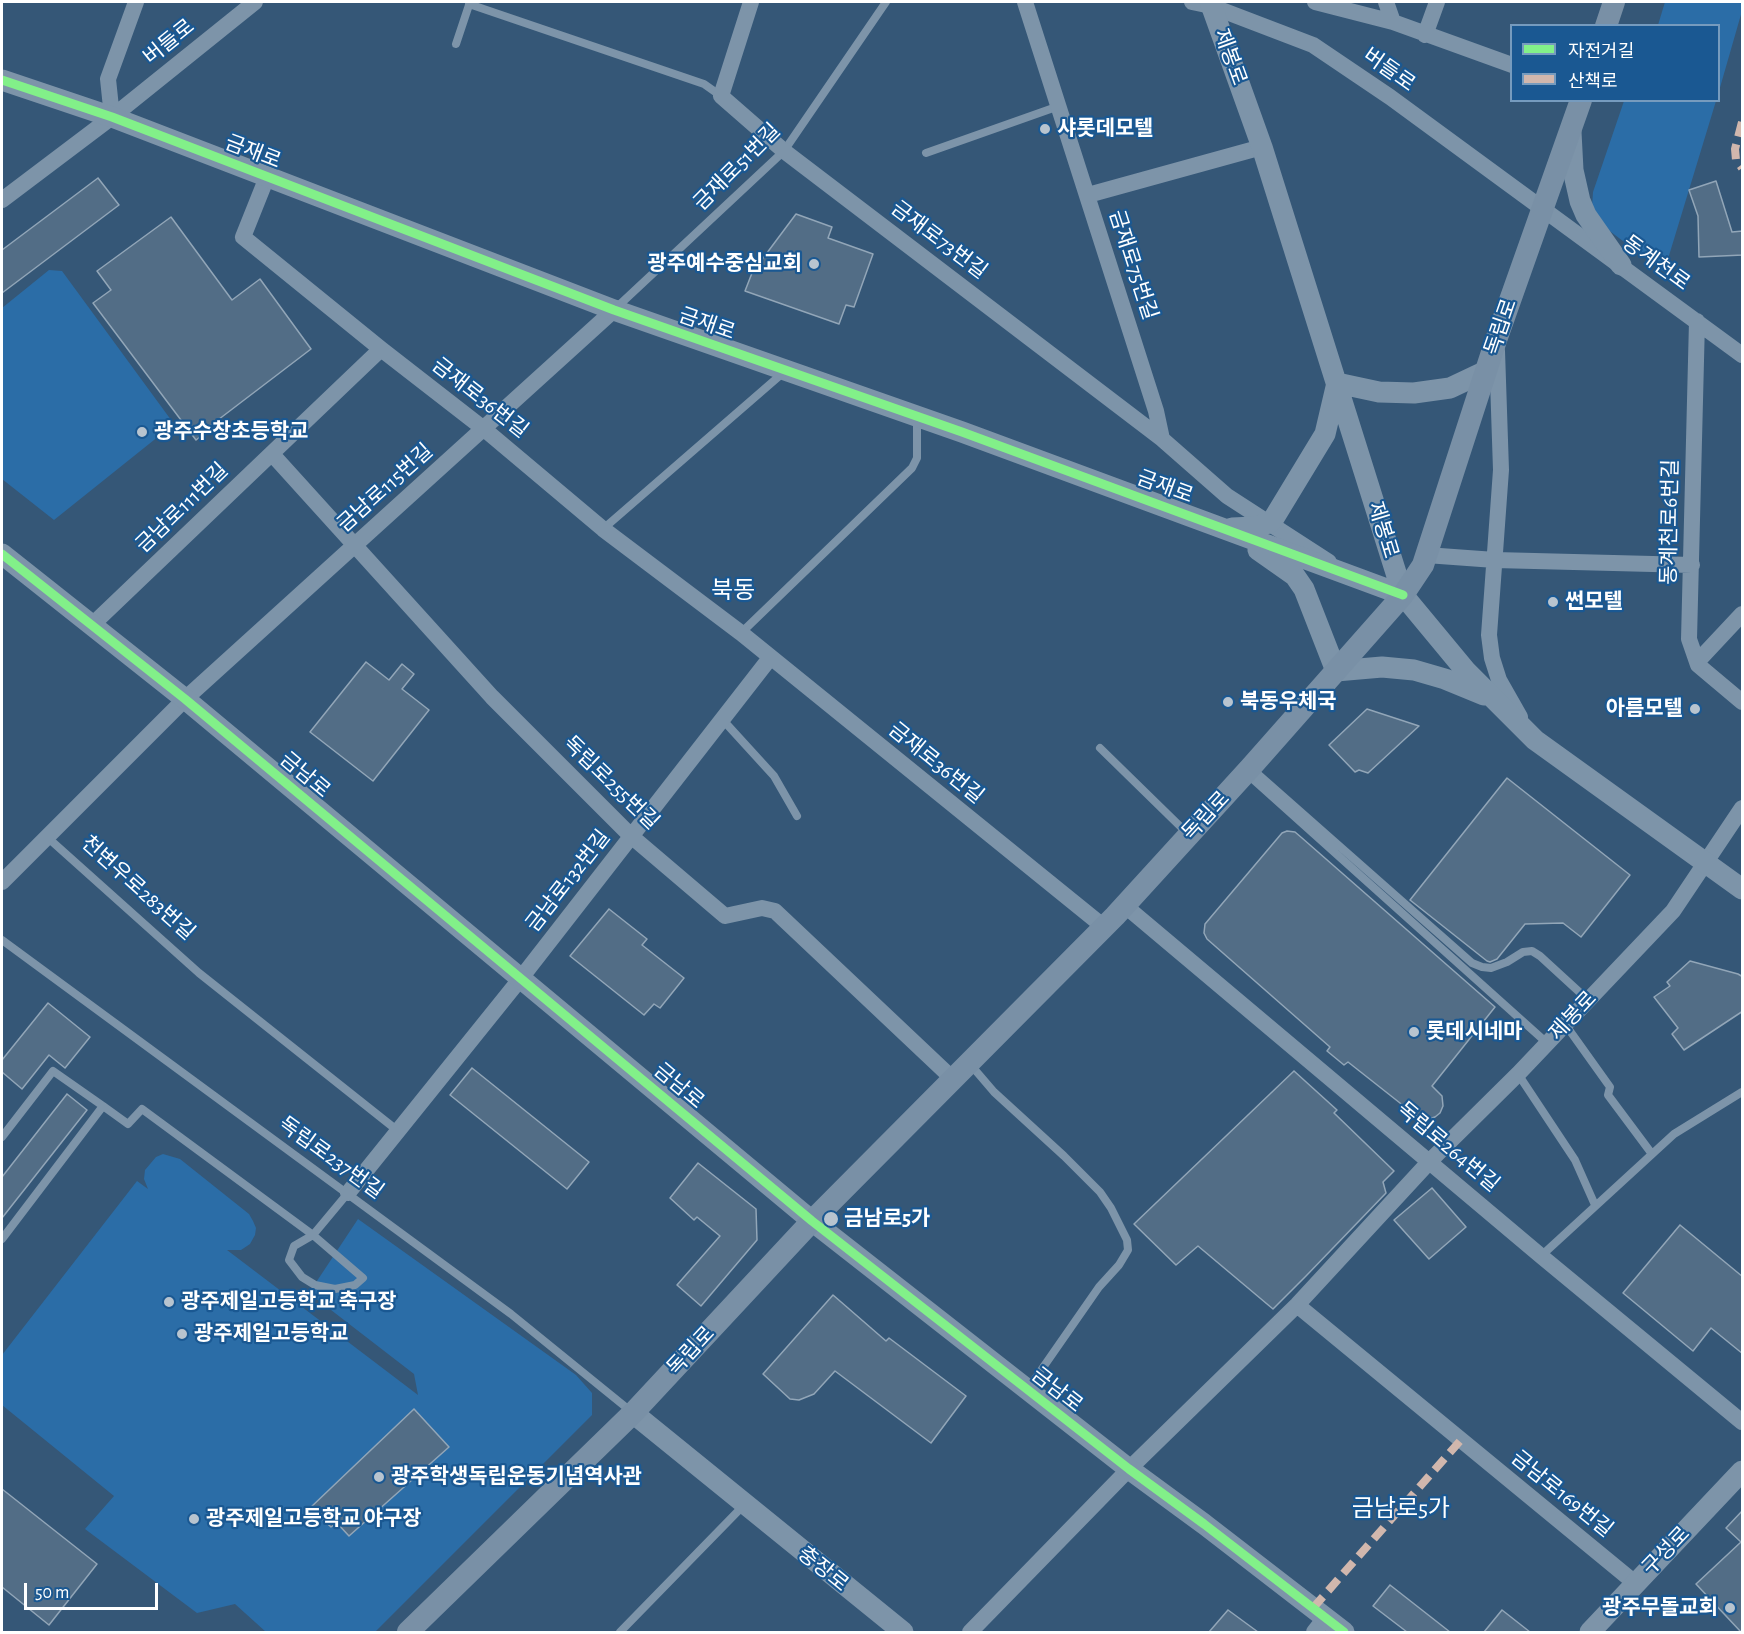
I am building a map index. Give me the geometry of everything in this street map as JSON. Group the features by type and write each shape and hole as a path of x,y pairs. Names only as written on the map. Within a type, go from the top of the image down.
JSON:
{"main road":[{"path":"1607,24 1614,2"},
{"name":"독립로","path":"408,1632 633,1413 812,1221 1104,927 1248,770 1403,595 1423,565 1486,371 1580,102"}],"street":[{"path":"112,117 108,78 136,2"},
{"name":"버들로","path":"2,200 112,117 255,2"},
{"path":"721,96 751,2"},
{"name":"금재로75번길","path":"1025,2 1156,411 1162,439"},
{"path":"1315,2 1393,22 1510,64"},
{"path":"1386,2 1393,22"},
{"path":"1425,35 1437,2"},
{"name":"버들로","path":"1205,3 1312,45 1390,97 1543,210"},
{"name":"제봉로","path":"1205,3 1262,147 1403,595 1466,671 1535,740 1743,889"},
{"name":"금재로","path":"2,80 112,117 614,310 917,416 1403,595"},
{"name":"금재로73번길","path":"721,96 784,151 1162,439 1227,496 1350,575"},
{"path":"1571,129 1573,170 1580,201 1586,215 1621,265"},
{"path":"1088,195 1262,147"},
{"name":"금재로36번길","path":"267,177 243,237 484,429 603,529 741,633 1104,927"},
{"name":"동계천로","path":"1543,210 1743,355"},
{"name":"금남로115번길","path":"185,699 614,310"},
{"name":"동계천로6번길","path":"1697,321 1689,639 1697,662"},
{"path":"1497,340 1501,470 1490,634 1492,658 1499,680 1510,701 1535,740"},
{"name":"금남로111번길","path":"92,625 381,349"},
{"path":"1225,529 1254,527 1269,523 1275,518 1325,434 1337,383 1379,392 1414,393 1450,388 1486,371"},
{"name":"독립로255번길","path":"272,454 492,697 631,836 725,916 762,908 775,911 962,1072"},
{"path":"1225,529 1295,576 1311,603 1336,671 1382,667 1414,670 1445,679 1494,699"},
{"name":"금남로","path":"2,554 185,699 812,1221 1129,1469 1204,1524 1319,1625 1344,1632"},
{"path":"1426,555 1495,560 1692,565"},
{"path":"1743,614 1697,662 1743,702"},
{"name":"금남로132번길","path":"348,1193 521,978 770,658"},
{"name":"천변우로283번길","path":"2,882 185,699"},
{"path":"1705,862 1743,808"},
{"name":"제봉로","path":"1430,1161 1518,1074 1673,911 1705,862"},
{"name":"독립로264번길","path":"1124,905 1541,1256 1743,1422"},
{"path":"970,1632 1129,1469 1297,1305 1430,1161"},
{"name":"금남로169번길","path":"1297,1305 1635,1583"},
{"name":"충장로","path":"633,1413 903,1632"},
{"name":"구성로","path":"1590,1632 1743,1471"}],"lane":[{"name":"금재로51번길","path":"614,310 784,151 886,2"},
{"name":"금재로73번길","path":"469,3 704,84 721,96"},
{"path":"456,44 469,3"},
{"path":"927,153 1059,106"},
{"path":"603,529 786,370"},
{"path":"741,633 912,468 917,458 917,416"},
{"path":"722,719 774,776 797,816"},
{"path":"1100,748 1189,835"},
{"path":"1248,770 1476,965 1491,968 1507,962 1522,952 1532,951 1588,1000"},
{"path":"1248,770 1547,1043"},
{"name":"천변우로283번길","path":"47,837 199,973 398,1131"},
{"name":"독립로237번길","path":"2,940 511,1314 633,1413"},
{"path":"1565,1024 1610,1087 1608,1095 1652,1154"},
{"path":"2,1137 53,1071 128,1124 142,1109 313,1235 363,1278 355,1285 335,1289 315,1285 302,1277 289,1260 294,1246 313,1235 348,1193"},
{"path":"962,1072 994,1092 1100,1192 1112,1208 1127,1240 1128,1250 1119,1265 1099,1287 1027,1390"},
{"path":"1518,1074 1575,1160 1595,1204"},
{"path":"1541,1256 1595,1204 1674,1134 1743,1092"},
{"path":"2,1239 103,1106"},
{"path":"620,1632 744,1505"}],"shaded area":[{"path":"1665,2 1742,2 1742,11 1720,88 1720,24 1658,24"},
{"path":"1624,102 1716,102 1664,272 1607,229 1592,207 1593,192"},
{"path":"49,270 62,271 174,424 54,520 2,479 2,308"},
{"path":"163,1154 180,1159 249,1214 256,1228 250,1244 241,1250 227,1250 418,1395 414,1374 309,1293 358,1219 576,1375 592,1393 592,1415 375,1632 266,1632 235,1604 197,1613 85,1529 114,1496 2,1405 2,1355 137,1181 148,1189 144,1179 145,1170 156,1157"}],"building":[{"path":"98,178 119,205 2,293 2,250"},
{"path":"1716,181 1732,232 1743,231 1743,255 1699,257 1698,216 1689,190"},
{"name":"광주예수중심교회","path":"796,214 832,227 828,238 873,254 854,307 846,305 839,324 745,291 752,273"},
{"path":"171,217 232,300 260,279 311,349 210,426 211,428 196,440 93,303 111,290 97,271"},
{"path":"366,662 389,680 402,664 414,674 402,689 429,710 373,781 310,732"},
{"path":"1367,709 1419,726 1368,773 1359,770 1355,772 1329,745"},
{"path":"1507,778 1630,875 1581,937 1563,923 1525,924 1497,959 1490,962 1410,900"},
{"path":"1295,832 1495,1007 1432,1086 1442,1096 1443,1106 1435,1117 1425,1120 1419,1118 1348,1062 1344,1065 1327,1051 1330,1047 1207,939 1204,933 1205,924 1282,833"},
{"path":"609,909 647,939 642,945 684,978 660,1008 654,1004 644,1015 570,956"},
{"path":"1690,961 1743,977 1743,1011 1684,1050 1672,1034 1678,1028 1654,997 1670,986 1667,982"},
{"path":"48,1003 90,1037 65,1068 49,1055 22,1089 2,1072 2,1060"},
{"path":"472,1068 589,1162 567,1189 450,1095"},
{"path":"1294,1071 1337,1110 1334,1113 1394,1171 1383,1182 1386,1193 1273,1309 1198,1246 1176,1265 1134,1224"},
{"path":"67,1094 87,1110 2,1218 2,1177"},
{"path":"698,1163 756,1209 757,1240 701,1306 677,1285 720,1236 697,1217 694,1220 670,1198"},
{"path":"1432,1188 1466,1227 1429,1259 1394,1220"},
{"path":"1680,1225 1743,1277 1743,1354 1711,1328 1693,1351 1623,1293"},
{"path":"833,1295 886,1341 889,1338 966,1396 931,1443 835,1371 814,1394 799,1400 790,1399 763,1374"},
{"name":"광주학생독립운동기념역사관","path":"414,1409 449,1447 349,1536 337,1523 331,1527 310,1508"},
{"path":"2,1489 97,1564 49,1625 2,1587"},
{"name":"광주무돌교회","path":"1743,1510 1743,1632 1741,1632 1696,1584 1741,1542 1726,1528"},
{"path":"1390,1585 1450,1632 1407,1632 1373,1606"},
{"path":"1228,1610 1258,1632 1209,1632"},
{"path":"1502,1610 1530,1632 1484,1632"}],"marked path":[{"path":"1742,122 1735,149 1736,160 1742,168"},
{"path":"1313,1608 1460,1441"}],"cycle path":[{"path":"2,80 112,117 614,310 962,432 1403,595"},
{"path":"2,554 185,699 812,1221 1129,1469 1344,1632"}],"place":[{"name":"샤롯데모텔","path":"1045,129"},
{"name":"광주예수중심교회","path":"814,264"},
{"name":"광주수창초등학교","path":"142,432"},
{"name":"썬모텔","path":"1553,602"},
{"name":"북동우체국","path":"1228,702"},
{"name":"아름모텔","path":"1695,709"},
{"name":"롯데시네마","path":"1414,1032"},
{"name":"금남로5가","path":"831,1219"},
{"name":"광주제일고등학교 축구장","path":"169,1302"},
{"name":"광주제일고등학교","path":"182,1334"},
{"name":"광주학생독립운동기념역사관","path":"379,1477"},
{"name":"광주제일고등학교 야구장","path":"194,1519"},
{"name":"광주무돌교회","path":"1730,1608"}],"district":[{"name":"북동","path":"733,591"},
{"name":"금남로5가","path":"1401,1509"}]}
